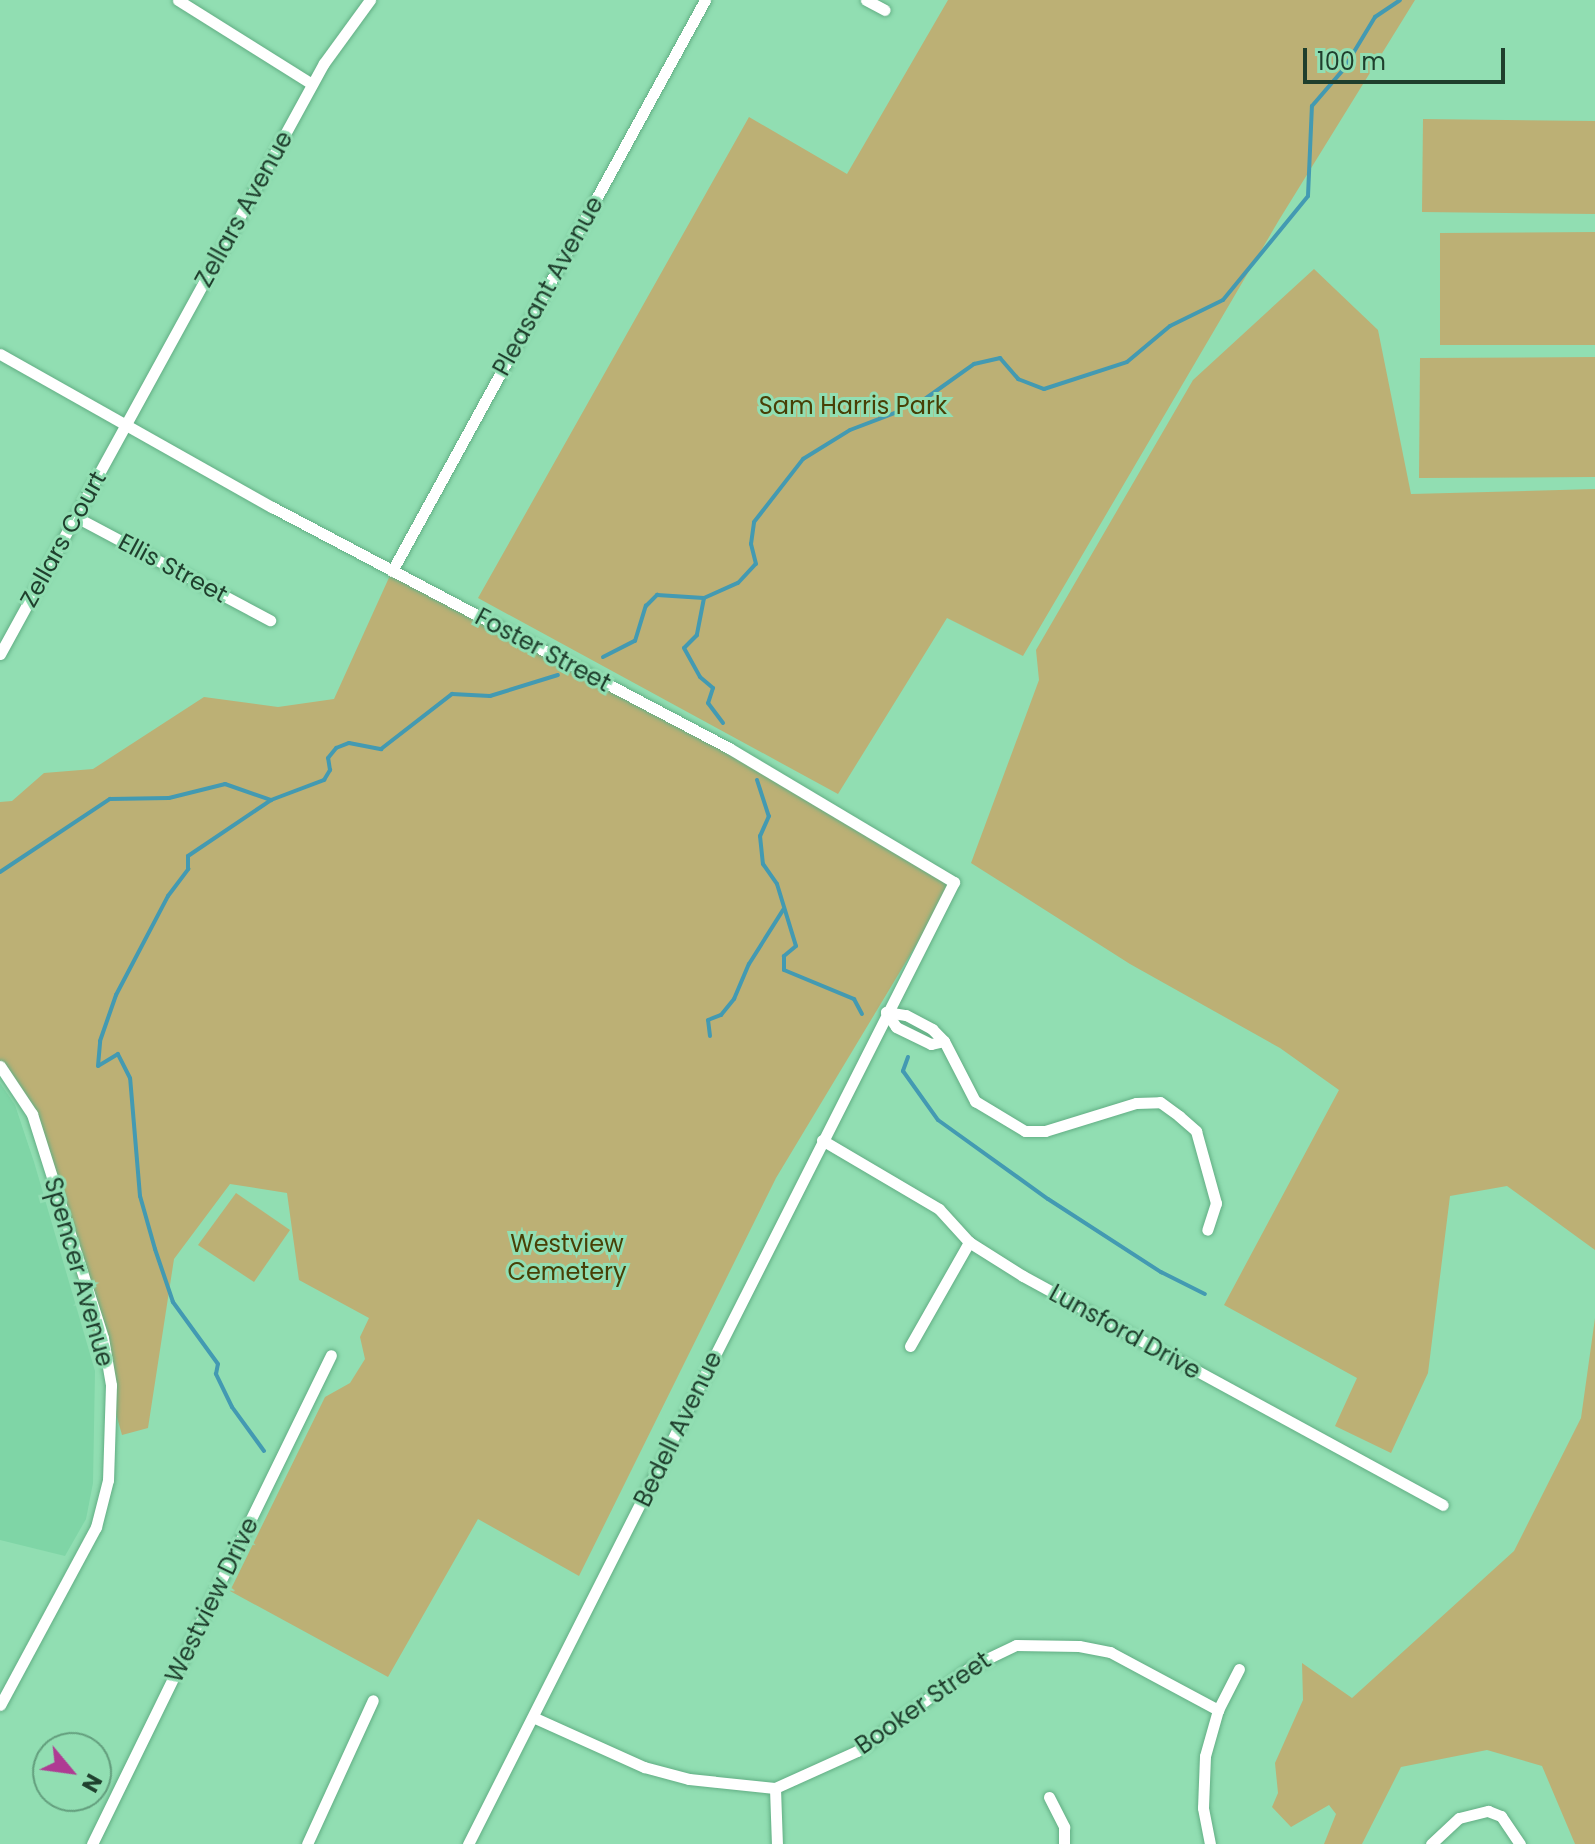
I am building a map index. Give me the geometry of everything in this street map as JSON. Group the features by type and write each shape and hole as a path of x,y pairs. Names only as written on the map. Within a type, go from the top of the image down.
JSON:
{"street":[{"path":"178,0 312,84"},
{"name":"Zellars Avenue","path":"127,424 312,84 370,0"},
{"name":"Pleasant Avenue","path":"392,571 705,0"},
{"path":"866,0 885,10"},
{"name":"Foster Street","path":"0,354 392,571 729,748 954,882 886,1012"},
{"name":"Zellars Court","path":"0,654 127,424"},
{"name":"Ellis Street","path":"76,517 270,620"},
{"path":"886,1012 896,1027 931,1044 944,1041 975,1101 1025,1131 1045,1131 1136,1103 1160,1102 1196,1131 1216,1203 1207,1230"},
{"name":"Bedell Avenue","path":"468,1844 535,1718 886,1012"},
{"name":"Spencer Avenue","path":"0,1066 32,1114 103,1338 111,1385 108,1480 96,1527 0,1705"},
{"name":"Lunsford Drive","path":"822,1140 939,1209 969,1242 1443,1505"},
{"path":"910,1346 969,1242"},
{"name":"Westview Drive","path":"92,1844 331,1355"},
{"name":"Booker Street","path":"775,1788 857,1751 972,1666 1016,1645 1079,1646 1110,1652 1218,1710"},
{"path":"1210,1844 1203,1808 1205,1756 1218,1710 1239,1669"},
{"path":"307,1844 373,1700"},
{"path":"535,1718 644,1767 689,1779 775,1788 777,1844"},
{"path":"1049,1797 1064,1827 1064,1844"},
{"path":"1431,1844 1459,1818 1488,1811 1501,1816 1520,1844"}],"shaded area":[{"path":"0,1083 15,1105 34,1162 95,1371 93,1483 86,1519 65,1556 0,1540"}],"green space":[{"name":"Sam Harris Park","path":"948,0 1415,0 1279,220 1023,656 947,618 838,794 478,598 749,117 847,174"},
{"path":"1423,119 1595,121 1595,214 1422,212"},
{"path":"1595,232 1595,345 1440,345 1440,233"},
{"path":"1314,269 1378,330 1411,494 1595,489 1595,1250 1507,1186 1450,1196 1428,1373 1391,1453 1335,1426 1357,1378 1224,1305 1339,1090 1280,1048 1130,964 971,863 1039,680 1036,650 1193,380"},
{"path":"1595,357 1595,477 1419,478 1420,358"},
{"name":"Westview Cemetery","path":"392,571 729,748 954,882 776,1178 579,1576 478,1519 388,1677 230,1591 325,1397 350,1383 365,1359 360,1337 369,1318 299,1280 287,1193 230,1184 174,1259 148,1428 122,1435 32,1114 0,1066 0,802 12,801 44,773 93,769 204,697 278,707 334,699"},
{"path":"236,1193 290,1230 254,1282 198,1245"},
{"path":"1595,1318 1595,1844 1575,1844 1542,1766 1487,1750 1401,1767 1362,1844 1324,1844 1336,1814 1329,1805 1291,1827 1272,1807 1278,1793 1275,1763 1303,1700 1302,1663 1352,1698 1514,1551 1581,1418"}],"waterway":[{"path":"922,401 974,364 1000,358 1018,379 1044,389 1127,362 1170,326 1223,300 1308,196 1312,106 1343,70 1375,17 1400,0"},
{"path":"603,657 635,641 646,606 657,595 704,598 738,583 756,564 751,544 754,522 803,459 850,430 900,411"},
{"path":"704,598 697,635 684,648 700,677 713,688 708,703 723,723"},
{"path":"264,1451 232,1407 216,1374 218,1364 173,1302 155,1249 140,1196 130,1078 118,1054 98,1066 100,1041 116,995 168,896 188,869 188,856 271,800 324,780 330,770 328,758 336,748 349,743 381,749 452,694 490,696 558,675"},
{"path":"757,780 769,816 760,836 763,864 777,884 796,946 784,956 784,970 854,999 862,1014"},
{"path":"0,872 110,799 169,798 225,784 271,800"},
{"path":"710,1036 708,1020 721,1015 734,999 749,964 783,910"},
{"path":"908,1057 903,1071 938,1120 1048,1199 1161,1272 1205,1294"}]}
